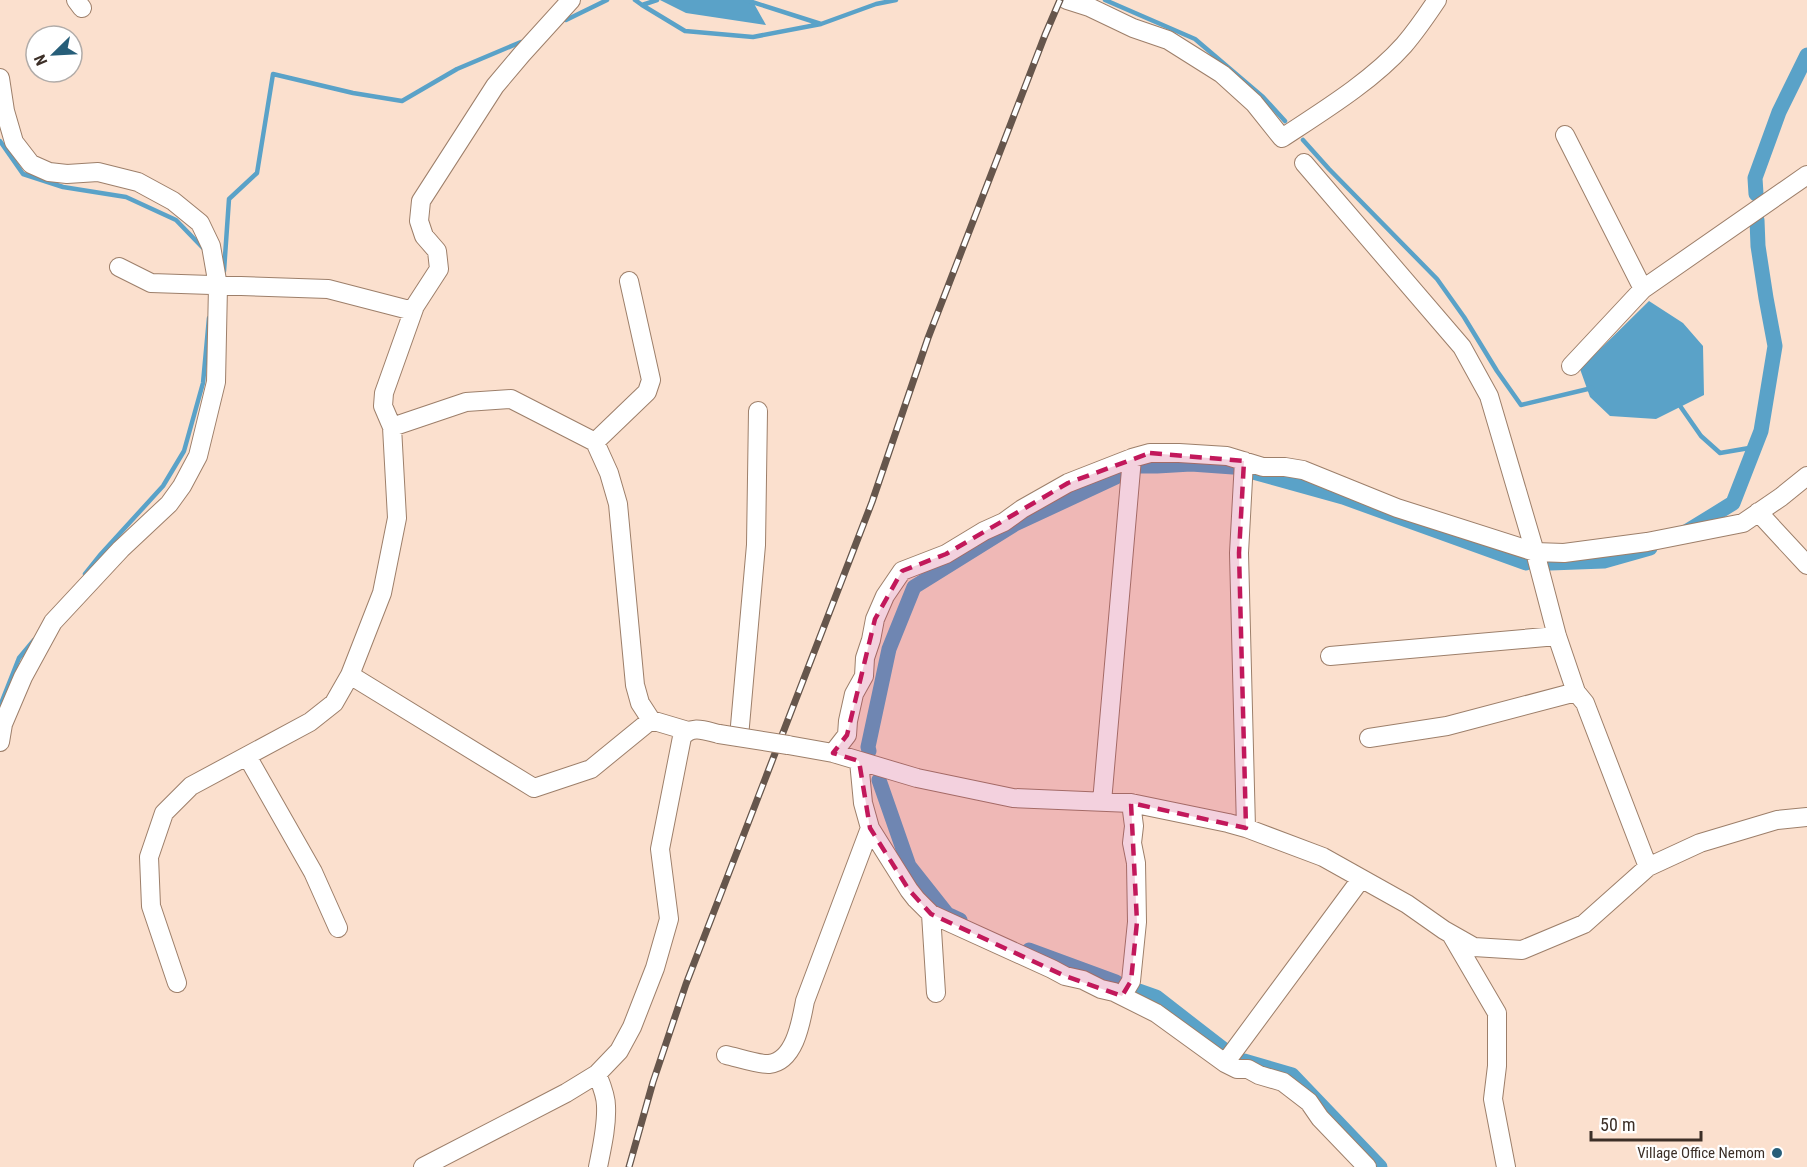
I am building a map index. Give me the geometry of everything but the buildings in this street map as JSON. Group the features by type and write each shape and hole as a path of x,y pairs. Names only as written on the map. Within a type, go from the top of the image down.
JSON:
{"street":[{"path":"177,983 151,906 149,856 164,813 191,786 310,722 334,703 350,675 382,592 397,518 392,427 383,406 384,393 413,311 439,269 436,251 424,236 419,221 421,201 495,86 571,0"},
{"path":"1066,0 1089,7 1133,28 1168,40 1222,74 1254,103 1282,138 1372,75 1404,45 1437,0"},
{"path":"0,78 14,142 31,164 49,172 67,174 98,172 138,182 173,201 200,223 211,246 217,285 216,382 198,456 182,486 169,504 121,549 53,622 23,677 3,724 0,742"},
{"path":"1565,135 1643,289"},
{"path":"1304,163 1462,347 1489,396 1557,636 1576,692 1585,703 1648,867"},
{"path":"1571,366 1643,289 1807,175"},
{"path":"119,267 151,283 327,289 413,311"},
{"path":"595,442 646,392 651,380 629,280"},
{"path":"392,427 466,402 511,399 595,442 609,473 618,504 635,685 640,704 651,720 688,731 699,729 833,753 917,778 1013,798 1131,803 1228,823 1323,857 1407,904 1451,935 1474,947 1522,950 1584,924 1648,867 1700,843 1777,820 1807,817"},
{"path":"739,737 756,545 758,411"},
{"path":"833,753 847,735 855,694 864,676 864,658 871,640 875,619 885,596 902,571 946,554 1068,483 1132,458 1150,453 1227,456 1263,467 1303,470 1397,508 1535,552 1564,553 1647,542 1743,523 1807,476"},
{"path":"1102,802 1132,458"},
{"path":"1244,461 1239,553 1246,828"},
{"path":"1758,512 1807,565"},
{"path":"1330,656 1557,636"},
{"path":"350,675 534,788 591,769 651,720"},
{"path":"1369,738 1447,726 1576,692"},
{"path":"423,1167 566,1093 597,1074 618,1051 632,1027 656,968 669,919 660,849 682,737 688,731"},
{"path":"247,756 313,872 338,928"},
{"path":"859,761 862,803 870,828 909,890 931,914 1065,976 1083,980 1156,1012 1225,1063 1237,1069 1248,1069 1283,1082 1309,1102 1320,1118 1366,1167"},
{"path":"1122,996 1131,981 1137,922 1136,864 1132,843 1134,826 1131,803"},
{"path":"726,1055 768,1064 784,1058 793,1043 805,1001 870,828"},
{"path":"1225,1063 1361,879"},
{"path":"931,914 936,993"},
{"path":"1451,935 1497,1013 1497,1066 1493,1099 1506,1167"},
{"path":"597,1074 607,1105 598,1167"}],"highlighted area":[{"path":"1150,453 1244,461 1239,553 1246,828 1131,803 1137,922 1131,981 1122,996 1065,976 931,914 909,890 870,828 859,761 833,753 847,735 875,619 902,571 946,554 1068,483"}],"water":[{"path":"660,0 752,0 766,25 686,13"},
{"path":"1649,301 1683,323 1703,346 1704,395 1656,419 1610,416 1590,397 1580,369"}],"waterway":[{"path":"566,20 607,0"},
{"path":"635,0 642,5 657,0"},
{"path":"746,0 821,24 876,4 896,0"},
{"path":"1105,0 1195,39 1263,97 1285,121"},
{"path":"642,5 685,31 753,37 821,24"},
{"path":"221,271 224,271 229,199 257,173 273,74 353,93 402,101 457,69 521,42"},
{"path":"1756,194 1755,178 1779,112 1807,55"},
{"path":"1303,140 1437,279 1521,405 1592,388"},
{"path":"0,141 23,174 63,187 126,197 176,220 203,248"},
{"path":"1686,532 1733,503 1761,431 1775,346 1758,246 1757,220"},
{"path":"85,574 163,486 184,451 203,383 209,318"},
{"path":"1678,403 1701,436 1720,453 1755,447"},
{"path":"1140,466 1191,464 1233,467"},
{"path":"1253,472 1343,497 1526,563"},
{"path":"869,751 889,649 914,587 1015,524 1116,477"},
{"path":"1550,563 1604,561 1650,548"},
{"path":"0,706 19,658 34,640"},
{"path":"879,780 909,866 947,914 960,920"},
{"path":"1029,950 1116,982"},
{"path":"1139,991 1156,997 1223,1049"},
{"path":"1244,1061 1292,1075 1380,1167"}],"railway":[{"path":"629,1167 653,1082 686,984 872,502 928,338 1060,0"}],"place":[{"name":"Village Office Nemom","path":"1777,1153"}]}
